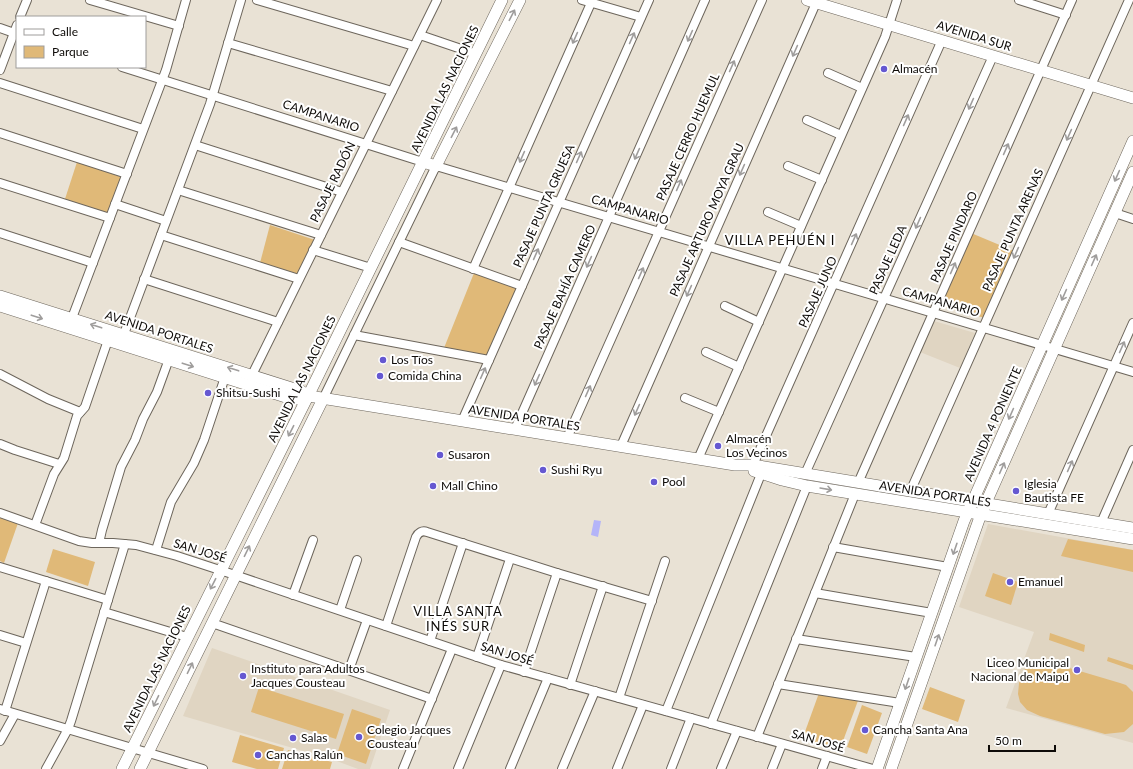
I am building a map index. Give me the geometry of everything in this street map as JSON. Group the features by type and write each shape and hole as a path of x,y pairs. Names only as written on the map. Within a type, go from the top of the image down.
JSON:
{"street":[{"path":"20,16 27,0"},
{"path":"90,0 145,16"},
{"path":"72,318 162,80 186,0"},
{"path":"124,334 195,145 212,96 241,0"},
{"path":"257,0 414,46"},
{"name":"PASAJE RADÓN","path":"252,375 437,0"},
{"name":"AVENIDA LAS NACIONES","path":"122,769 309,396 502,0"},
{"path":"140,769 354,336 436,166 520,0"},
{"path":"582,0 641,17"},
{"name":"PASAJE PUNTA GRUESA","path":"462,421 649,0"},
{"name":"PASAJE BAHÍA CAMERO","path":"515,429 705,0"},
{"name":"PASAJE CERRO HUEMUL","path":"567,438 762,0"},
{"path":"698,459 885,37 896,0"},
{"path":"1018,0 1066,15"},
{"name":"PASAJE PINDARO","path":"757,737 857,489 933,313 1072,0"},
{"name":"PASAJE PUNTA ARENAS","path":"910,492 1129,0"},
{"name":"AVENIDA SUR","path":"812,1 838,4 889,25 1133,98"},
{"name":"PASAJE ARTURO MOYA GRAU","path":"620,446 709,247 812,1"},
{"path":"473,269 591,2"},
{"path":"146,16 179,26"},
{"path":"0,28 16,30 0,70"},
{"path":"420,35 476,54"},
{"name":"PASAJE JUNO","path":"666,711 757,470 834,284 942,40"},
{"path":"228,43 392,91"},
{"name":"PASAJE LEDA","path":"805,474 993,56"},
{"name":"CAMPANARIO","path":"125,68 436,166 1133,372"},
{"path":"828,74 862,88"},
{"path":"0,83 143,129"},
{"path":"807,120 842,135"},
{"path":"0,133 127,174"},
{"name":"AVENIDA 4 PONIENTE","path":"877,769 972,501 1133,141"},
{"path":"195,145 342,192"},
{"path":"788,166 822,180"},
{"path":"891,769 981,514 1133,172"},
{"path":"0,183 110,218"},
{"path":"178,190 321,235"},
{"path":"115,204 166,221"},
{"path":"768,212 801,226"},
{"path":"1115,213 1133,219"},
{"path":"0,234 93,263"},
{"path":"161,235 299,279"},
{"path":"399,242 522,286"},
{"path":"382,245 395,251"},
{"path":"313,250 371,268"},
{"path":"144,279 278,322"},
{"name":"AVENIDA PORTALES","path":"0,296 302,391 309,396"},
{"name":"AVENIDA PORTALES","path":"0,306 292,399 309,396 323,398 735,465 757,470 805,474 857,489 968,512 1133,539"},
{"path":"725,306 759,322"},
{"path":"1048,514 1133,323"},
{"path":"354,336 489,360"},
{"path":"35,525 54,474 64,458 77,416 85,407 108,340"},
{"path":"706,352 739,367"},
{"path":"99,544 121,467 157,392 168,359"},
{"path":"0,374 48,399 80,412"},
{"path":"156,550 171,502 194,462 204,440 225,377"},
{"path":"685,398 719,412"},
{"path":"0,444 59,464"},
{"path":"1101,523 1133,450"},
{"name":"AVENIDA PORTALES","path":"757,470 782,480 807,486 910,492 1133,528"},
{"path":"711,724 807,486"},
{"name":"SAN JOSÉ","path":"0,513 79,541 99,544 136,545 177,556 501,665 873,769"},
{"path":"386,626 416,537 420,532 425,531 557,574 652,601"},
{"path":"293,595 313,540"},
{"path":"46,769 71,721 125,544"},
{"path":"430,641 463,544"},
{"path":"833,548 948,567"},
{"path":"477,657 510,559"},
{"path":"340,610 357,560"},
{"path":"619,698 665,561"},
{"path":"0,567 108,600"},
{"path":"524,672 557,574"},
{"path":"46,581 3,710 203,769"},
{"path":"570,685 603,586"},
{"path":"815,593 932,613"},
{"path":"104,612 187,637"},
{"path":"349,670 367,620"},
{"path":"212,623 432,699"},
{"path":"0,635 26,643"},
{"path":"796,639 916,657"},
{"path":"403,769 452,649"},
{"path":"458,769 501,665"},
{"path":"510,769 548,678"},
{"path":"778,684 900,703"},
{"path":"562,769 595,691"},
{"path":"617,769 643,705"},
{"path":"0,741 15,714"},
{"path":"670,769 692,718"},
{"path":"722,769 737,731"},
{"path":"772,769 782,744"},
{"path":"822,769 827,756"}],"shaded area":[{"path":"934,321 975,333 960,368 920,352"},
{"name":"Liceo Municipal Nacional de Maipú","path":"988,524 1133,550 1133,743 1006,708 1034,632 959,607"},
{"name":"Colegio Jacques Cousteau","path":"212,648 390,710 370,769 358,769 334,760 183,716"}],"green space":[{"path":"77,162 121,177 109,214 65,199"},
{"path":"270,225 315,240 299,274 260,263"},
{"path":"971,233 1014,251 985,318 939,306"},
{"path":"474,273 518,289 488,357 444,348"},
{"path":"0,516 18,523 4,563 0,561"},
{"path":"1068,539 1133,550 1133,572 1061,556"},
{"path":"53,549 95,562 88,586 46,572"},
{"path":"993,573 1018,582 1011,605 985,596"},
{"path":"1050,633 1085,645 1084,652 1049,640"},
{"path":"1108,657 1133,665 1133,670 1107,661"},
{"path":"1039,661 1056,664 1126,685 1133,692 1133,724 1124,732 1105,734 1040,716 1027,710 1020,702 1018,694 1019,683 1025,669"},
{"path":"259,687 344,714 336,739 251,712"},
{"path":"930,687 965,700 958,722 922,709"},
{"path":"819,693 859,698 840,749 802,740"},
{"name":"Cancha Santa Ana","path":"862,705 882,713 867,754 847,747"},
{"name":"Colegio Jacques Cousteau","path":"352,709 381,719 366,764 337,754"},
{"name":"Canchas Ralún","path":"240,735 284,748 278,769 257,769 232,762"},
{"name":"Canchas Ralún","path":"288,750 332,762 330,769 282,769"}],"water":[{"path":"594,520 601,521 598,537 591,535"}],"place":[{"name":"Almacén","path":"884,69"},
{"name":"Los Tíos","path":"383,360"},
{"name":"Comida China","path":"380,376"},
{"name":"Shitsu-Sushi","path":"208,393"},
{"name":"Almacén Los Vecinos","path":"718,446"},
{"name":"Susaron","path":"440,455"},
{"name":"Sushi Ryu","path":"543,470"},
{"name":"Pool","path":"654,482"},
{"name":"Mall Chino","path":"433,486"},
{"name":"Iglesia Bautista FE","path":"1016,491"},
{"name":"Emanuel","path":"1010,582"},
{"name":"Liceo Municipal Nacional de Maipú","path":"1077,670"},
{"name":"Instituto para Adultos Jacques Cousteau","path":"243,676"},
{"name":"Cancha Santa Ana","path":"865,730"},
{"name":"Colegio Jacques Cousteau","path":"359,737"},
{"name":"Salas","path":"293,738"},
{"name":"Canchas Ralún","path":"258,755"}],"district":[{"name":"VILLA PEHUÉN I","path":"780,240"},
{"name":"VILLA SANTA INÉS SUR","path":"458,618"}]}
